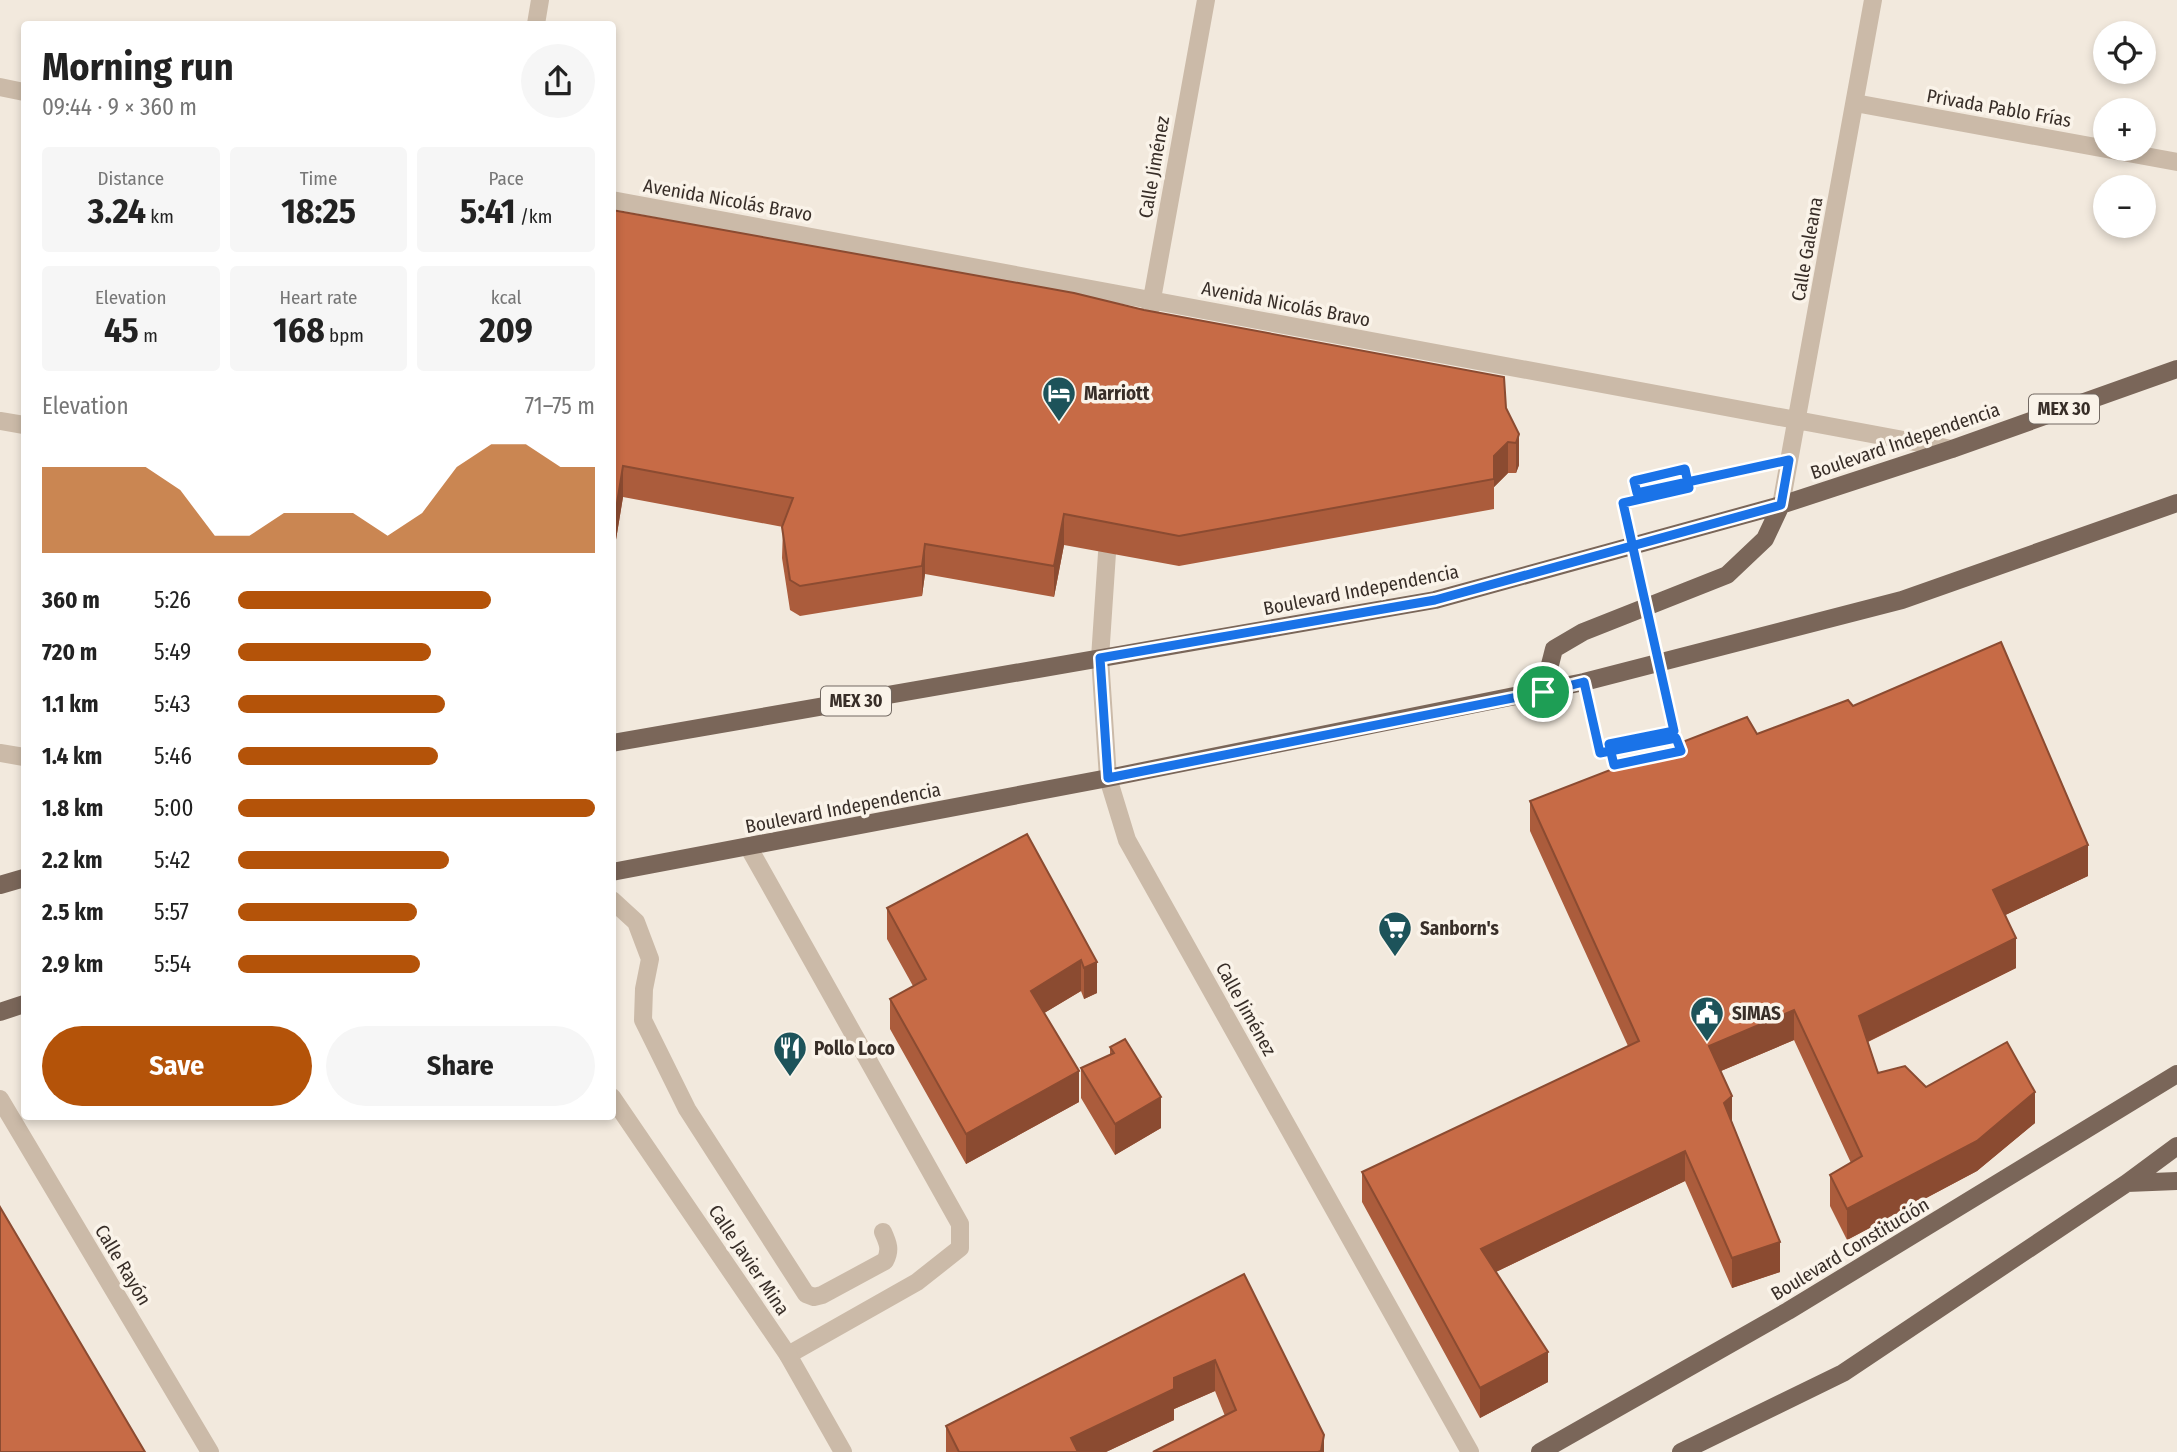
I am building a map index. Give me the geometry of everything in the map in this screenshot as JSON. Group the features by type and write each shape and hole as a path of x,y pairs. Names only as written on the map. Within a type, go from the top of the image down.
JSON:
{"main road":[{"name":"Boulevard Independencia","path":"616,742 1435,600 1781,505 1952,449 2177,369"},
{"name":"Boulevard Independencia","path":"616,871 749,848 1543,692 1902,600 2177,503"},
{"path":"1543,692 1554,649 1583,632 1727,575 1765,539 1781,505"},
{"path":"0,885 21,879"},
{"path":"0,1012 21,1005"},
{"name":"Boulevard Constitución","path":"1541,1452 1788,1311 2177,1074"},
{"path":"1681,1452 1843,1373 2127,1183 2177,1146"},
{"path":"2127,1183 2177,1181"}],"street":[{"path":"536,21 540,0"},
{"name":"Calle Jiménez","path":"1147,327 1206,0"},
{"name":"Calle Galeana","path":"1781,505 1873,0"},
{"path":"0,87 21,91"},
{"name":"Privada Pablo Frías","path":"1855,103 2177,162"},
{"name":"Avenida Nicolás Bravo","path":"616,201 1952,449"},
{"path":"0,421 21,424"},
{"name":"Calle Jiménez","path":"1107,553 1100,658 1108,778 1128,840 1471,1452"},
{"path":"0,753 21,756"},
{"path":"749,848 960,1224 960,1248 917,1282 788,1355"},
{"path":"616,904 636,922 650,959 644,989 643,1020 687,1109 806,1294 814,1297 822,1295 886,1261 889,1245 883,1232"},
{"name":"Calle Rayón","path":"0,1099 210,1452"},
{"name":"Calle Javier Mina","path":"616,1103 788,1355 843,1452"}],"path":[{"path":"1641,759 1614,765 1609,744 1674,731 1623,503 1689,488 1685,469 1634,481 1637,493 1789,460"},
{"path":"1584,682 1600,753 1676,738 1681,751"}],"building":[{"name":"Marriott","path":"616,211 1074,293 1144,310 1504,377 1506,408 1519,434 1516,443 1508,442 1494,456 1494,479 1179,536 1064,514 1054,566 925,544 922,566 800,586 790,580 782,527 793,498 623,466 616,509"},
{"name":"SIMAS","path":"2001,642 2088,845 1993,890 2016,938 1859,1016 1878,1073 1905,1066 1926,1087 2007,1042 2035,1092 1977,1141 1847,1209 1830,1175 1862,1156 1794,1010 1709,1046 1732,1096 1724,1103 1780,1242 1732,1258 1685,1151 1481,1249 1548,1352 1480,1388 1362,1172 1639,1041 1530,801 1747,717 1757,734 1848,700 1853,706"},
{"path":"1027,834 1097,962 1084,968 1081,960 1031,991 1079,1071 966,1134 890,999 926,979 887,908"},
{"path":"1125,1039 1161,1097 1115,1124 1081,1068 1114,1053 1110,1047"},
{"path":"0,1207 145,1452 0,1452"},
{"path":"1244,1274 1324,1435 1321,1451 1153,1452 1236,1410 1215,1360 1174,1378 1174,1389 1071,1438 1078,1452 959,1452 946,1426"}],"place":[{"name":"Marriott","path":"1059,423"},
{"name":"Sanborn's","path":"1395,958"},
{"name":"SIMAS","path":"1707,1043"},
{"name":"Pollo Loco","path":"790,1078"}],"route":[{"path":"1543,692 1108,778 1100,658 1435,600 1608,553 1694,529 1781,505 1789,460 1713,476 1637,493 1634,481 1685,469 1689,488 1623,503 1640,579 1674,731 1609,744 1614,765 1681,751 1676,738 1600,753 1584,682 1543,692"}]}
